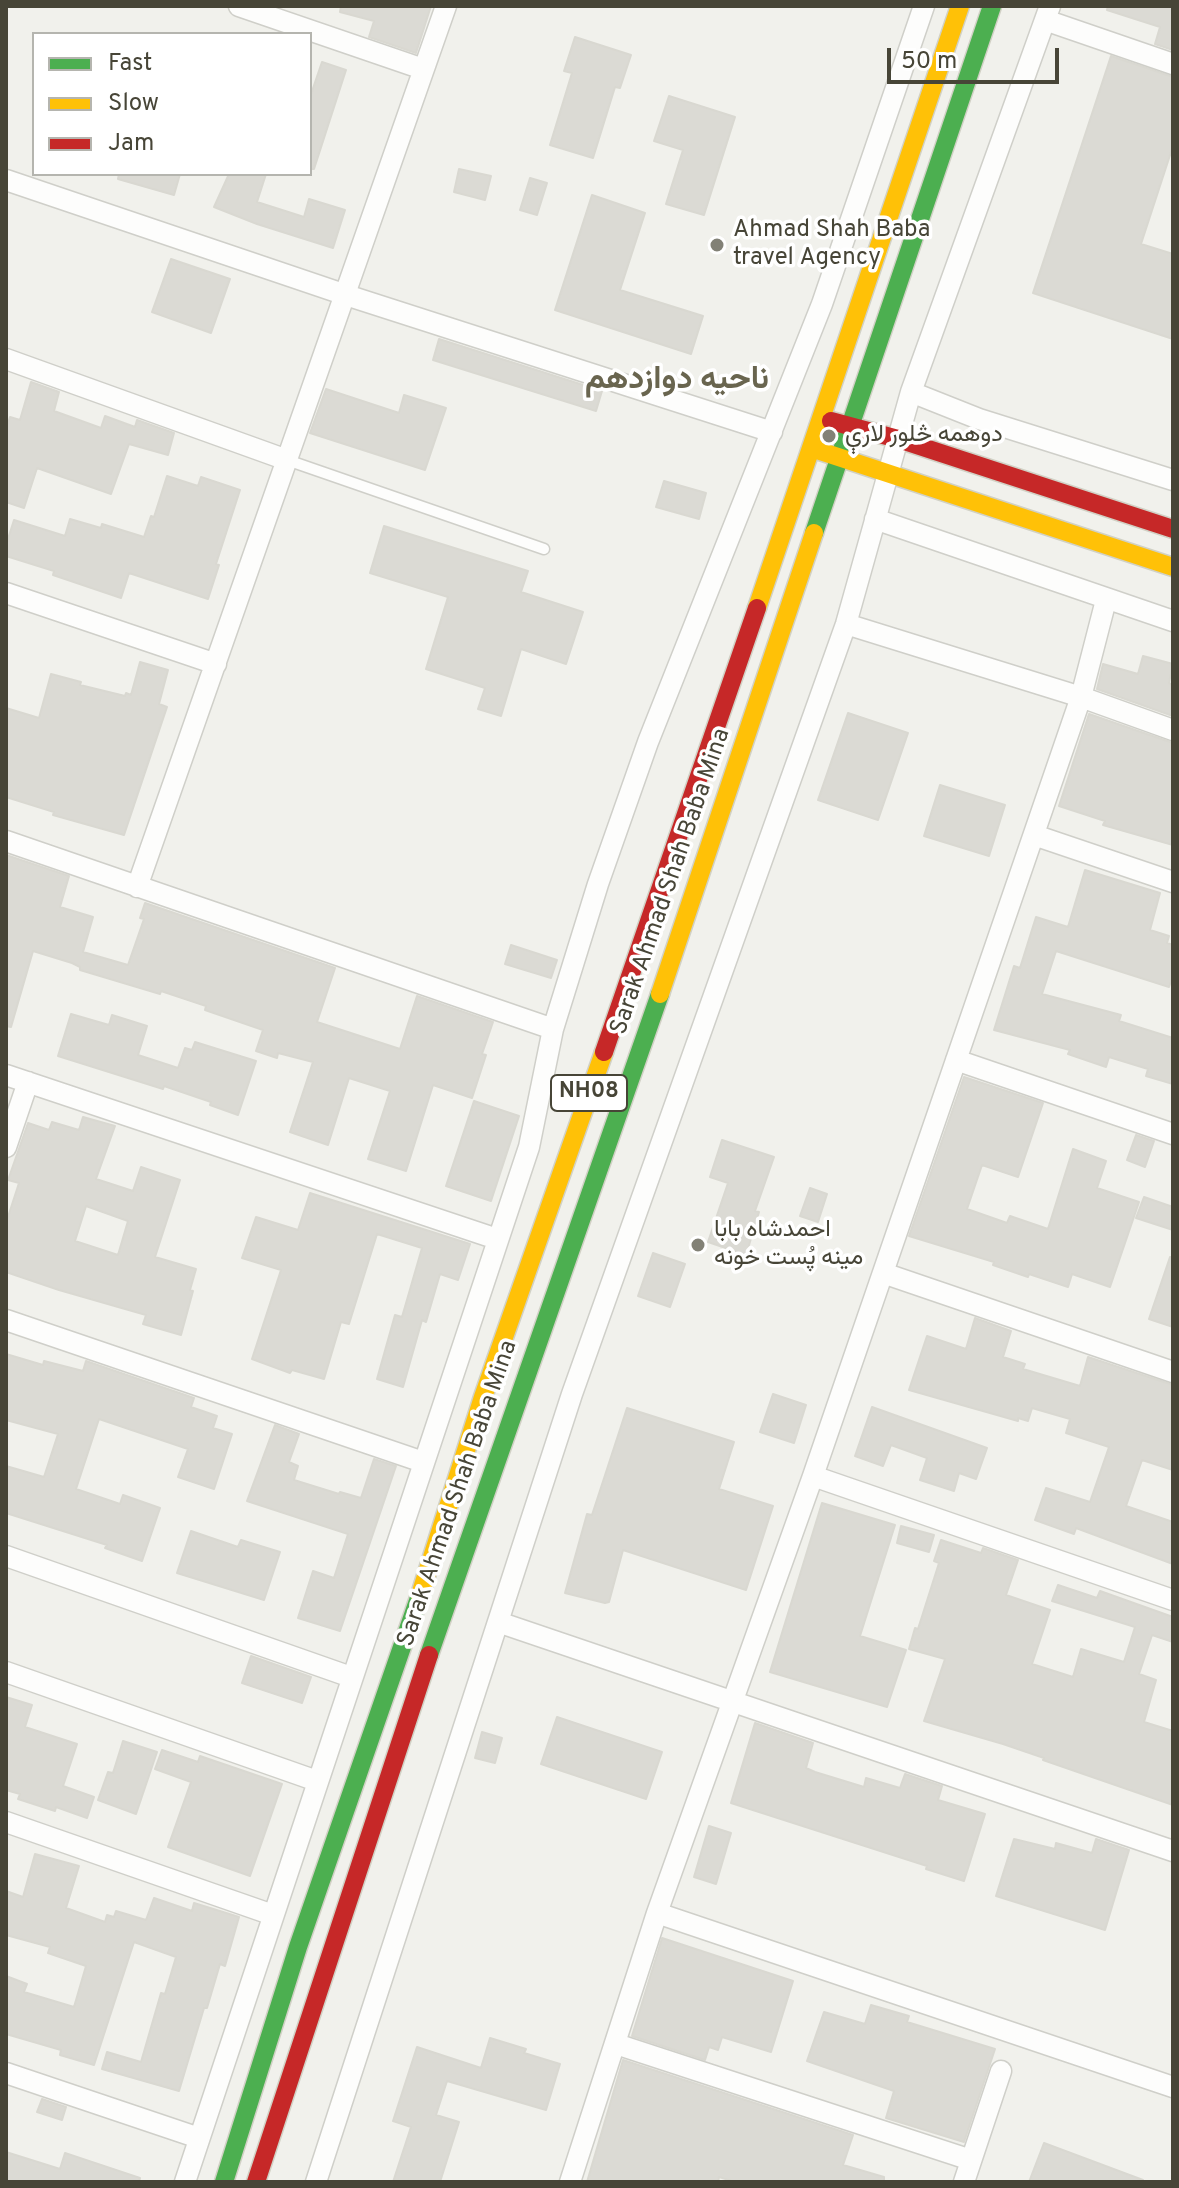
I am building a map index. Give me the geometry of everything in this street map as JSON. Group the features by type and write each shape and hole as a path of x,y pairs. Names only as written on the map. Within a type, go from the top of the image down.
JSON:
{"main road":[{"name":"NH08","path":"224,2182 298,1947 413,1618 483,1397 812,448 960,6"},
{"name":"Sarak Ahmad Shah Baba Mina","path":"256,2182 442,1615 683,928 992,6"},
{"path":"822,418 898,439 1173,529"},
{"path":"812,448 1173,567"}],"street":[{"path":"239,6 423,69"},
{"path":"137,887 446,6"},
{"path":"185,2182 529,1147 553,1029 598,884 648,742 822,304 924,6"},
{"path":"316,2182 572,1394 846,624 911,392 1047,13 1173,64"},
{"path":"6,180 346,295 772,432"},
{"path":"6,359 287,460"},
{"path":"911,392 979,419 1173,480"},
{"path":"875,519 1173,621"},
{"path":"6,593 216,664"},
{"path":"570,2182 657,1913 813,1476 1081,697 1106,600"},
{"path":"846,624 1081,697 1173,730"},
{"path":"1034,835 1173,882"},
{"path":"6,841 553,1029"},
{"path":"956,1060 1173,1134"},
{"path":"6,1075 497,1239"},
{"path":"6,1147 28,1082"},
{"path":"883,1273 1173,1372"},
{"path":"6,1320 423,1462"},
{"path":"813,1476 1173,1600"},
{"path":"6,1556 351,1677"},
{"path":"498,1622 1173,1851"},
{"path":"6,1672 317,1781"},
{"path":"6,1822 273,1915"},
{"path":"657,1913 1173,2087"},
{"path":"616,2044 971,2160"},
{"path":"964,2182 1001,2071"},
{"path":"6,2073 199,2138"}],"lane":[{"path":"287,460 544,549"}],"building":[{"path":"341,6 431,6 416,53 369,37 374,21 340,12"},
{"path":"1108,6 1173,6 1173,50 1155,44 1160,27 1107,10"},
{"path":"575,37 631,55 620,88 615,87 593,158 550,145 572,73 564,71"},
{"path":"1111,56 1173,77 1173,146 1141,244 1173,254 1173,339 1033,293"},
{"path":"322,62 346,70 314,169 312,169 312,91"},
{"path":"669,96 735,117 704,215 666,204 683,150 654,141"},
{"path":"459,169 491,176 485,200 454,192"},
{"path":"119,176 179,176 174,195 118,179"},
{"path":"228,176 265,176 257,202 304,217 309,199 345,210 333,248 214,207"},
{"path":"530,178 547,183 537,215 520,210"},
{"path":"592,195 645,213 620,290 703,316 691,354 555,310"},
{"path":"171,259 230,279 211,333 152,312"},
{"path":"439,339 602,391 596,411 433,360"},
{"path":"31,382 59,392 54,411 101,428 105,416 135,427 137,420 174,433 168,455 129,444 111,494 37,468 24,508 6,502 6,430 10,417 20,420"},
{"path":"326,389 399,413 404,395 446,408 425,470 310,433"},
{"path":"167,476 198,486 201,477 240,490 208,599 129,573 121,598 6,556 14,520 65,536 70,519 101,528 102,524 144,537"},
{"path":"664,481 706,493 699,519 656,507"},
{"path":"384,526 528,571 521,592 583,612 566,664 521,649 501,716 478,709 485,688 426,669 448,597 370,573"},
{"path":"1143,656 1173,664 1169,683 1173,685 1173,716 1097,689 1103,664 1138,674"},
{"path":"140,662 168,670 159,704 167,707 124,835 53,815 54,812 6,797 6,708 39,718 51,674 81,682 80,685 131,695"},
{"path":"848,713 908,733 878,820 818,800"},
{"path":"1089,714 1173,743 1173,845 1103,825 1105,821 1059,806"},
{"path":"940,785 1005,805 989,856 924,836"},
{"path":"6,855 69,876 60,907 93,917 83,952 128,965 144,919 140,918 145,903 335,968 317,1022 400,1049 417,996 493,1022 472,1098 433,1085 406,1171 368,1159 390,1091 349,1078 328,1145 290,1132 313,1062 278,1053 277,1058 256,1051 263,1030 205,1010 206,1006 80,970 72,963 33,951 11,1027 6,1026"},
{"path":"1085,870 1160,893 1150,930 1169,936 1167,943 1173,945 1173,975 1169,987 1056,951 1042,994 1121,1015 1119,1021 1173,1038 1173,1084 1146,1076 1148,1069 1109,1057 1106,1067 1068,1054 1070,1050 994,1030 1014,966 1020,968 1036,917 1068,927"},
{"path":"511,945 557,960 551,978 505,964"},
{"path":"71,1014 109,1025 112,1015 147,1026 138,1055 178,1068 185,1048 192,1050 195,1042 256,1061 238,1115 164,1086 163,1089 58,1056"},
{"path":"964,1077 1043,1103 1018,1177 982,1165 967,1209 1007,1223 1010,1216 1048,1229 1073,1149 1106,1161 1097,1188 1139,1202 1110,1287 1072,1274 1068,1287 1029,1274 1028,1277 993,1265 994,1262 909,1236"},
{"path":"474,1101 519,1116 491,1201 446,1186"},
{"path":"83,1117 115,1126 96,1179 133,1191 141,1167 180,1180 155,1257 196,1269 181,1335 143,1324 146,1315 6,1272 6,1223 19,1183 8,1180 28,1123 49,1130 52,1122 79,1130","holes":["86,1206 128,1221 118,1255 75,1241"]},
{"path":"1136,1135 1154,1141 1145,1167 1127,1160"},
{"path":"722,1140 774,1157 755,1211 759,1212 746,1255 708,1242 728,1183 710,1177"},
{"path":"810,1188 827,1194 818,1222 800,1216"},
{"path":"310,1193 470,1244 458,1280 440,1274 426,1322 422,1320 403,1387 377,1379 395,1315 402,1317 422,1248 377,1234 349,1324 341,1322 324,1379 292,1370 290,1373 252,1359 281,1270 242,1258 256,1217 298,1230"},
{"path":"1144,1197 1173,1207 1173,1230 1136,1218"},
{"path":"653,1253 685,1264 670,1307 638,1296"},
{"path":"1170,1257 1173,1258 1173,1327 1149,1319"},
{"path":"975,1318 1011,1331 1003,1357 1025,1364 1023,1369 1080,1386 1088,1357 1173,1385 1173,1470 1142,1460 1126,1506 1173,1522 1173,1564 1076,1528 1074,1534 1035,1520 1046,1488 1090,1502 1109,1447 1066,1433 1070,1419 1032,1408 1028,1421 1018,1418 1018,1421 909,1390 927,1336 966,1349"},
{"path":"6,1354 43,1365 44,1361 83,1371 86,1361 194,1398 191,1407 217,1416 213,1428 232,1434 214,1489 178,1477 188,1449 99,1419 76,1489 120,1504 123,1495 160,1508 142,1561 105,1548 107,1545 6,1513 6,1466 44,1477 58,1434 6,1420"},
{"path":"773,1394 806,1405 794,1443 760,1432"},
{"path":"872,1407 987,1448 976,1479 959,1473 954,1491 920,1480 927,1458 891,1445 883,1466 855,1456"},
{"path":"627,1408 734,1442 719,1489 773,1506 746,1590 623,1550 609,1602 565,1593 587,1514 592,1515"},
{"path":"275,1425 299,1434 289,1462 298,1466 294,1480 361,1498 374,1459 396,1466 340,1631 298,1618 313,1571 334,1578 348,1534 247,1501"},
{"path":"822,1503 895,1525 860,1636 906,1650 887,1707 770,1672"},
{"path":"901,1526 934,1535 929,1552 897,1543"},
{"path":"191,1531 238,1547 241,1540 280,1552 264,1600 177,1573"},
{"path":"941,1540 981,1553 983,1548 1018,1560 1006,1595 1050,1610 1032,1664 1073,1677 1081,1649 1124,1662 1135,1627 1052,1601 1058,1585 1097,1598 1100,1591 1173,1617 1173,1642 1152,1635 1139,1674 1156,1680 1144,1722 1173,1731 1173,1805 1003,1744 924,1721 945,1659 909,1649 939,1563 934,1561"},
{"path":"251,1656 311,1677 302,1703 242,1683"},
{"path":"6,1697 32,1705 25,1727 77,1744 63,1786 94,1797 87,1818 18,1799 20,1794 6,1790"},
{"path":"557,1717 662,1752 646,1799 541,1764"},
{"path":"755,1723 813,1743 806,1768 815,1772 864,1787 866,1778 900,1788 905,1774 942,1786 938,1800 985,1814 964,1881 926,1869 927,1866 731,1803"},
{"path":"482,1732 502,1738 495,1763 475,1758"},
{"path":"123,1741 157,1752 136,1814 98,1800 108,1772 113,1773"},
{"path":"162,1750 198,1762 200,1756 282,1784 250,1876 168,1847 191,1782 155,1769"},
{"path":"709,1826 731,1833 716,1884 694,1877"},
{"path":"1014,1839 1055,1849 1056,1843 1092,1853 1096,1839 1129,1850 1105,1930 996,1896"},
{"path":"35,1854 79,1866 66,1908 105,1922 107,1915 114,1917 116,1911 146,1920 154,1898 192,1911 194,1903 239,1917 225,1966 220,1964 207,2008 204,2008 179,2091 102,2069 107,2052 141,2062 161,1993 165,1994 176,1957 134,1942 94,2065 60,2055 61,2050 6,2034 6,1976 27,1984 24,1992 74,2007 86,1966 48,1953 50,1947 6,1935 6,1891 23,1897"},
{"path":"662,1938 793,1981 771,2052 722,2037 718,2050 709,2047 705,2060 632,2036"},
{"path":"871,2005 909,2016 907,2022 995,2049 964,2142 886,2118 894,2091 807,2061 824,2012 865,2024"},
{"path":"490,2038 560,2064 546,2110 447,2081 436,2115 459,2122 440,2182 393,2182 411,2127 393,2121 417,2047 481,2068"},
{"path":"623,2060 853,2135 843,2165 884,2177 884,2182 735,2182 719,2177 718,2182 587,2182"},
{"path":"42,2099 66,2107 62,2120 37,2112"},
{"path":"1044,2143 1143,2180 1029,2182"},
{"path":"6,2152 60,2169 65,2153 140,2178 139,2182 6,2182"}],"traffic: fast":[{"path":"814,533 992,6"},
{"path":"429,1655 660,994"},
{"path":"224,2182 298,1947 420,1595"}],"traffic: slow":[{"path":"757,608 960,6"},
{"path":"820,451 1173,567"},
{"path":"660,994 814,533"},
{"path":"420,1595 483,1397 604,1052"}],"traffic: jam":[{"path":"831,421 898,439 1173,529"},
{"path":"604,1052 757,608"},
{"path":"256,2182 429,1655"}],"place":[{"name":"Ahmad Shah Baba travel Agency","path":"717,245"},
{"name":"دوهمه څلور لارې","path":"829,436"},
{"name":"احمدشاه بابا مینه پُست خونه","path":"698,1245"}],"district":[{"name":"ناحیه دوازدهم","path":"677,382"}]}
